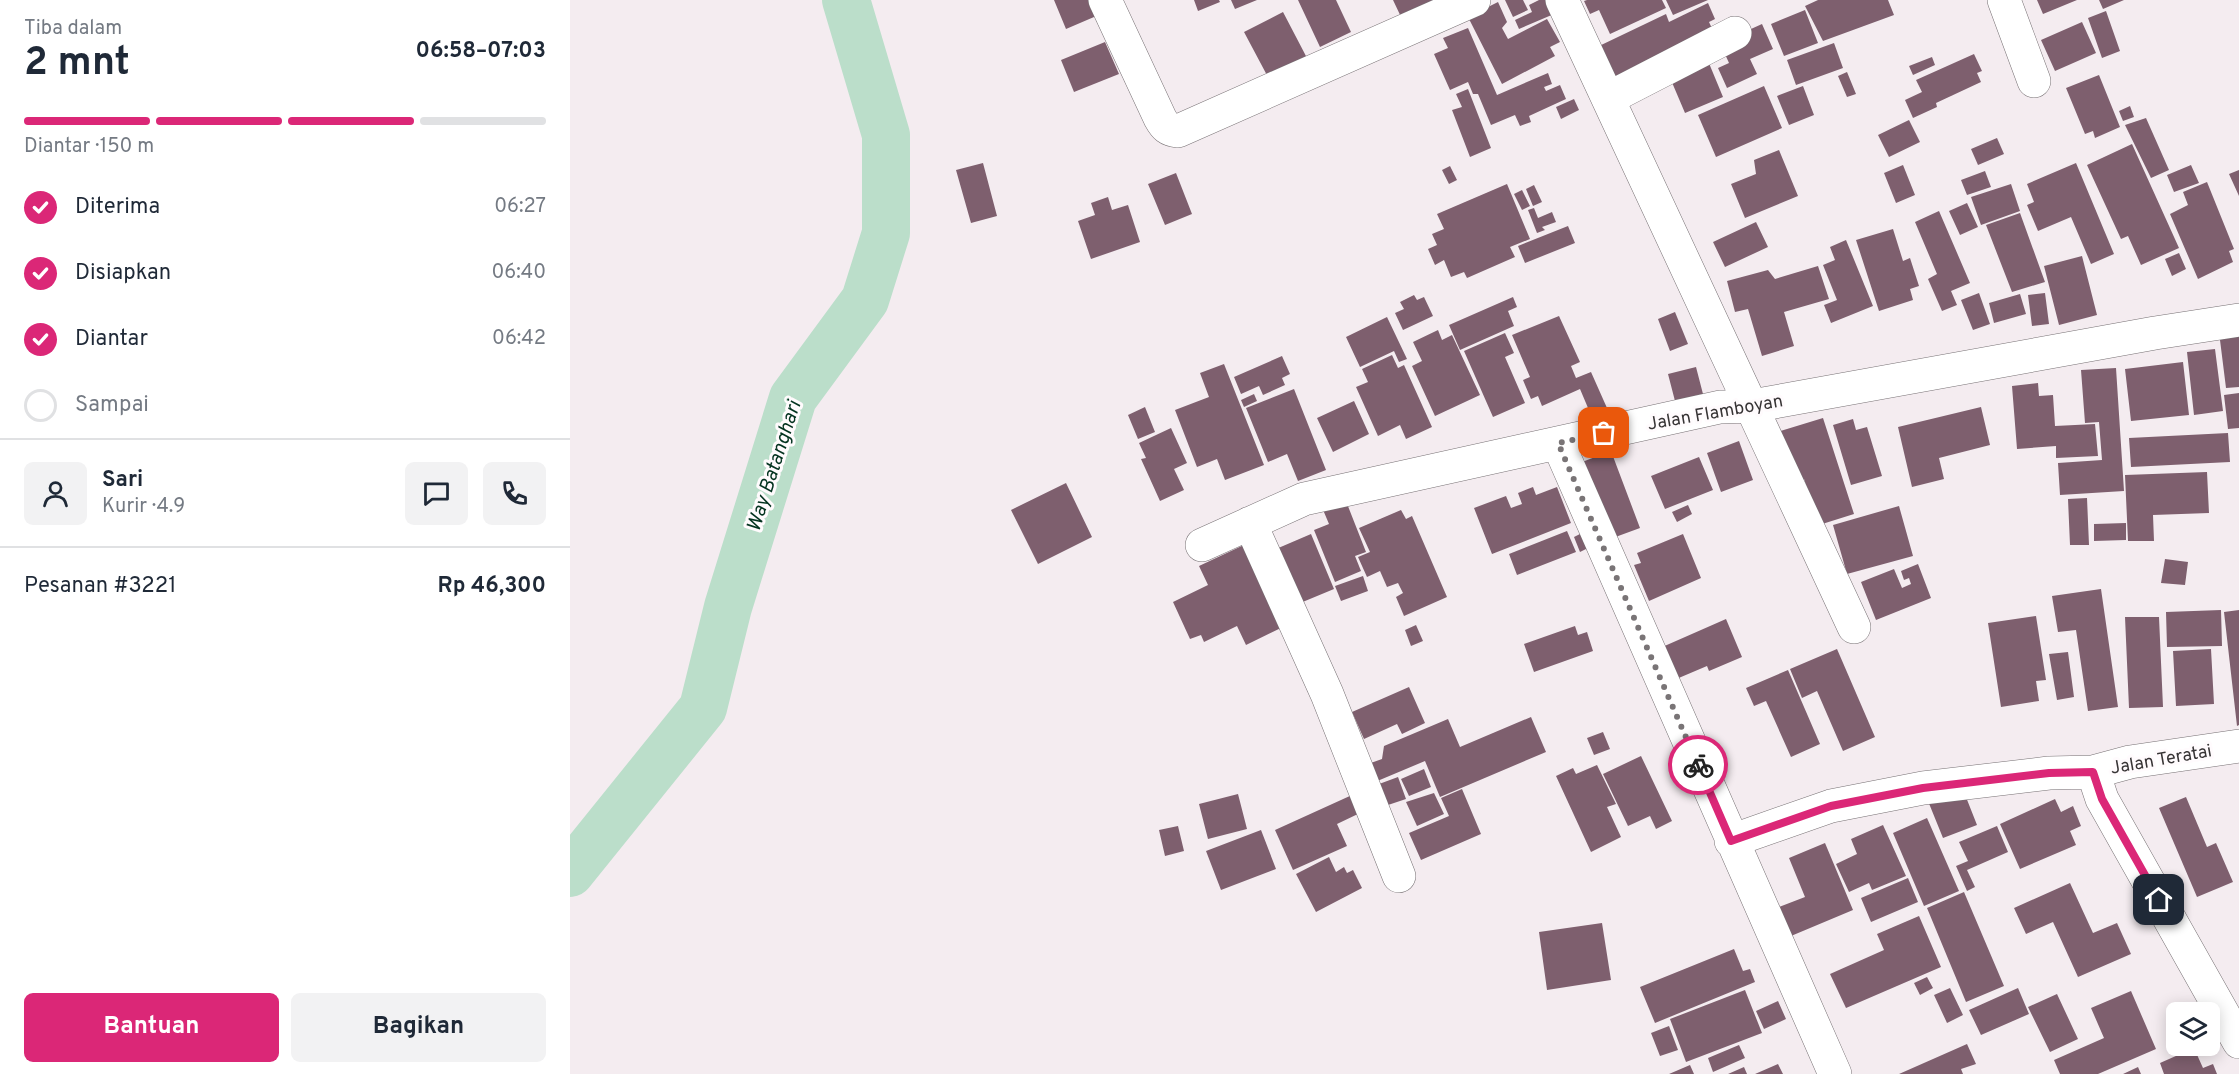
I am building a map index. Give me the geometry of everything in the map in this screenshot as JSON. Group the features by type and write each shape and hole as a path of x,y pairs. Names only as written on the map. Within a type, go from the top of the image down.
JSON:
{"street":[{"path":"1106,0 1165,126 1178,131 1474,0"},
{"path":"1562,0 1854,627"},
{"path":"2004,0 2034,81"},
{"path":"1609,98 1735,33"},
{"name":"Jalan Flamboyan","path":"1202,545 1304,499 1720,407 1752,406 2155,333 2239,320"},
{"path":"1558,443 1835,1074"},
{"path":"1250,523 1327,694 1399,876"},
{"name":"Jalan Teratai","path":"1731,841 1831,806 1923,788 2049,773 2093,772 2130,762 2239,746"},
{"path":"2093,772 2102,799 2239,1042"}],"building":[{"path":"1054,0 1095,0 1101,14 1066,29"},
{"path":"1194,0 1219,0 1220,2 1198,11"},
{"path":"1231,0 1257,0 1235,9"},
{"path":"1298,0 1336,0 1351,32 1320,47"},
{"path":"1393,0 1443,0 1402,19"},
{"path":"1505,0 1523,0 1528,10 1513,17"},
{"path":"1539,0 1548,0 1554,14 1519,29 1515,20 1532,12 1529,5"},
{"path":"1662,0 1666,8 1610,34 1599,10 1590,14 1584,1"},
{"path":"1666,0 1708,0 1673,15"},
{"path":"1818,0 1888,0 1894,15 1823,41 1805,6"},
{"path":"2037,0 2077,0 2043,14"},
{"path":"2099,0 2124,0 2103,9"},
{"path":"1498,2 1507,22 1502,28 1508,39 1547,19 1560,42 1550,47 1555,56 1502,84 1468,17"},
{"path":"1708,3 1715,19 1709,22 1715,35 1614,83 1597,47 1666,14 1669,22"},
{"path":"1805,10 1818,43 1784,56 1771,24"},
{"path":"2106,11 2120,51 2102,58 2088,18"},
{"path":"1283,12 1307,58 1269,79 1244,32"},
{"path":"2082,22 2096,53 2055,71 2041,40"},
{"path":"1762,24 1773,49 1750,59 1757,74 1727,88 1718,68 1729,63 1720,43"},
{"path":"1468,28 1497,95 1548,73 1552,84 1544,87 1546,91 1560,85 1566,99 1529,116 1531,122 1520,126 1515,115 1491,125 1478,94 1473,94 1468,82 1450,90 1434,54 1448,48 1443,38"},
{"path":"1105,42 1119,74 1074,92 1061,60"},
{"path":"1834,43 1843,68 1796,85 1787,60"},
{"path":"1974,54 1982,71 1977,73 1981,82 1936,103 1937,107 1913,118 1905,100 1922,92 1916,80"},
{"path":"1706,56 1723,97 1685,113 1668,73"},
{"path":"1932,57 1935,65 1913,75 1909,66"},
{"path":"1847,72 1856,94 1847,97 1838,76"},
{"path":"2099,75 2120,127 2095,138 2093,131 2085,134 2066,88"},
{"path":"1764,86 1782,128 1716,157 1698,115"},
{"path":"1803,86 1814,115 1789,125 1777,96"},
{"path":"1468,89 1491,148 1470,157 1452,110 1462,107 1456,94"},
{"path":"1574,99 1579,110 1561,119 1556,107"},
{"path":"2130,106 2134,117 2123,121 2119,111"},
{"path":"2146,118 2169,170 2151,178 2125,125"},
{"path":"1909,120 1920,142 1889,157 1878,135"},
{"path":"1997,138 2004,154 1978,165 1971,149"},
{"path":"2132,144 2179,248 2141,265 2128,236 2121,239 2087,165"},
{"path":"1779,150 1798,196 1745,218 1731,184 1756,174 1754,160"},
{"path":"983,163 997,216 971,223 956,170"},
{"path":"2076,163 2114,254 2091,264 2071,217 2038,231 2027,205 2034,202 2027,184"},
{"path":"1903,165 1915,195 1896,203 1884,173"},
{"path":"2191,165 2199,183 2174,192 2167,175"},
{"path":"1450,166 1457,180 1449,184 1442,170"},
{"path":"2239,170 2239,196 2229,174"},
{"path":"1985,171 1991,187 1967,195 1961,180"},
{"path":"1176,173 1192,214 1165,225 1148,184"},
{"path":"2207,182 2234,249 2229,251 2233,262 2198,279 2170,214 2188,205 2183,192"},
{"path":"1507,184 1530,239 1510,247 1515,257 1467,278 1464,272 1451,277 1444,260 1435,265 1428,249 1437,245 1432,234 1444,229 1437,214"},
{"path":"2011,184 2020,211 1981,225 1971,197"},
{"path":"1534,185 1542,202 1533,206 1526,189"},
{"path":"1522,190 1530,206 1522,210 1514,194"},
{"path":"1108,197 1112,210 1128,205 1140,242 1091,259 1078,221 1095,215 1091,203"},
{"path":"1967,203 1978,227 1960,235 1949,211"},
{"path":"1534,208 1538,218 1552,212 1556,222 1542,227 1545,230 1537,233 1528,210"},
{"path":"1939,211 1970,283 1951,291 1957,305 1942,311 1928,279 1937,274 1915,222"},
{"path":"2020,213 2045,282 2012,292 1986,225"},
{"path":"1756,222 1768,247 1725,267 1713,242"},
{"path":"1568,226 1575,243 1525,263 1518,246"},
{"path":"1893,229 1903,261 1910,258 1919,286 1910,289 1913,300 1879,311 1856,240"},
{"path":"1846,240 1873,306 1831,323 1824,305 1837,300 1823,265 1835,260 1830,247"},
{"path":"2179,253 2186,269 2172,276 2165,259"},
{"path":"2082,256 2097,315 2059,325 2044,266"},
{"path":"1818,266 1829,299 1784,312 1794,346 1762,356 1748,309 1735,312 1727,281 1768,270 1775,279"},
{"path":"1979,293 1990,324 1973,330 1961,300"},
{"path":"2045,293 2049,324 2032,326 2028,295"},
{"path":"2020,294 2026,314 1994,323 1989,303"},
{"path":"1414,295 1417,300 1424,297 1433,316 1403,330 1395,313 1404,309 1400,302"},
{"path":"1513,297 1517,307 1508,311 1514,326 1460,350 1449,325"},
{"path":"1675,312 1688,344 1670,351 1658,319"},
{"path":"1559,316 1580,362 1571,366 1576,378 1591,372 1607,408 1591,415 1580,389 1542,406 1538,396 1531,399 1523,380 1530,377 1512,335"},
{"path":"1387,317 1407,359 1399,362 1394,351 1360,367 1346,337"},
{"path":"1438,330 1442,340 1452,335 1480,395 1435,416 1412,366 1422,361 1413,342"},
{"path":"2239,330 2239,387 2226,388 2219,332"},
{"path":"1505,333 1514,353 1505,357 1525,403 1493,417 1464,351"},
{"path":"2215,349 2223,411 2194,415 2187,352"},
{"path":"1392,355 1398,368 1404,365 1432,427 1406,439 1400,425 1378,436 1356,387 1368,382 1362,369"},
{"path":"1282,356 1290,374 1282,378 1285,385 1263,395 1259,386 1241,394 1234,377"},
{"path":"2183,362 2189,415 2131,421 2125,369"},
{"path":"1224,364 1264,465 1225,480 1217,459 1197,467 1175,410 1209,397 1200,373"},
{"path":"1696,367 1703,394 1675,401 1668,374"},
{"path":"2116,368 2124,491 2060,495 2058,463 2102,460 2099,422 2085,423 2081,370"},
{"path":"2038,383 2039,396 2053,395 2055,426 2095,424 2098,456 2056,458 2056,446 2017,449 2012,386"},
{"path":"1294,389 1326,470 1298,481 1287,454 1268,462 1246,408"},
{"path":"2239,393 2239,428 2228,429 2224,395"},
{"path":"1254,394 1257,401 1244,407 1241,400"},
{"path":"1354,401 1369,434 1333,452 1317,418"},
{"path":"1145,407 1155,432 1138,439 1128,415"},
{"path":"1981,407 1990,445 1939,458 1944,479 1912,487 1898,427"},
{"path":"1823,418 1854,514 1819,525 1804,479 1793,482 1777,432"},
{"path":"1853,419 1856,430 1867,427 1882,476 1851,485 1833,425"},
{"path":"1171,428 1187,463 1174,469 1184,490 1160,501 1141,459 1146,458 1139,443"},
{"path":"2228,433 2230,462 2131,467 2129,438"},
{"path":"1739,441 1753,480 1721,492 1707,453"},
{"path":"1611,451 1640,528 1610,539 1582,462"},
{"path":"1699,457 1713,490 1665,509 1651,476"},
{"path":"2207,472 2209,513 2153,515 2154,541 2128,541 2125,475"},
{"path":"1066,483 1092,537 1038,564 1011,510"},
{"path":"1533,487 1536,495 1557,487 1571,523 1492,554 1474,508 1506,496 1511,508 1522,504 1518,493"},
{"path":"1344,496 1366,552 1355,556 1361,571 1335,582 1314,530 1329,524 1321,505"},
{"path":"2087,498 2089,545 2070,545 2068,499"},
{"path":"1688,505 1692,514 1677,522 1672,512"},
{"path":"1899,506 1913,556 1847,574 1833,525"},
{"path":"1401,510 1406,519 1412,516 1447,597 1404,616 1396,597 1403,593 1398,583 1387,587 1380,571 1367,577 1358,557 1370,552 1359,528"},
{"path":"2126,523 2126,540 2094,541 2094,524"},
{"path":"1567,531 1576,552 1517,575 1509,554"},
{"path":"1582,533 1588,548 1580,552 1574,537"},
{"path":"1311,534 1334,589 1293,606 1276,549"},
{"path":"1683,534 1701,578 1649,601 1634,565 1641,563 1637,553"},
{"path":"1246,544 1285,626 1246,645 1237,626 1204,642 1201,635 1190,639 1173,602 1208,585 1199,566"},
{"path":"2165,559 2188,562 2185,585 2161,583"},
{"path":"1918,564 1931,598 1876,620 1861,582 1894,569 1902,588 1911,584 1909,578 1904,580 1901,571"},
{"path":"1363,576 1368,591 1341,601 1335,586"},
{"path":"2101,589 2118,707 2088,711 2076,630 2058,632 2052,596"},
{"path":"2221,610 2222,646 2167,647 2166,612"},
{"path":"2239,610 2239,725 2237,726 2224,612"},
{"path":"2036,616 2046,680 2036,681 2039,701 2001,707 1988,623"},
{"path":"2125,617 2159,617 2163,707 2129,708"},
{"path":"1726,619 1742,657 1709,671 1707,666 1674,680 1660,648"},
{"path":"1416,625 1423,641 1411,646 1405,630"},
{"path":"1575,626 1578,635 1587,632 1593,651 1534,672 1524,644"},
{"path":"1837,649 1875,737 1843,751 1817,691 1802,698 1790,669"},
{"path":"2211,649 2214,704 2176,706 2173,651"},
{"path":"2068,652 2074,697 2057,700 2049,654"},
{"path":"1788,670 1820,744 1791,757 1766,701 1754,706 1746,688"},
{"path":"1409,687 1425,723 1402,734 1397,724 1364,739 1352,712"},
{"path":"1531,717 1546,752 1440,797 1425,761 1375,782 1368,764 1382,759 1384,746 1448,719 1460,747"},
{"path":"1603,732 1610,749 1594,755 1587,738"},
{"path":"1641,756 1672,821 1656,829 1650,816 1628,826 1603,774"},
{"path":"1597,765 1616,804 1607,807 1621,837 1591,852 1556,776 1573,768 1576,774"},
{"path":"1424,769 1431,787 1409,796 1401,779"},
{"path":"1398,777 1406,799 1379,808 1371,787"},
{"path":"1462,789 1481,834 1421,860 1409,833 1449,816 1441,798"},
{"path":"1964,792 1977,825 1943,838 1928,801"},
{"path":"1434,793 1444,814 1417,826 1406,802"},
{"path":"1238,794 1247,829 1208,839 1199,804"},
{"path":"1352,795 1360,813 1337,824 1347,846 1293,870 1275,830"},
{"path":"2186,797 2207,847 2216,843 2233,882 2197,897 2159,808"},
{"path":"2055,799 2061,812 2073,806 2081,826 2070,831 2076,845 2020,869 2000,824"},
{"path":"1927,818 1959,891 1924,906 1893,833"},
{"path":"1883,825 1906,876 1872,890 1869,883 1849,892 1836,864 1857,854 1851,839"},
{"path":"1178,826 1184,851 1165,856 1159,830"},
{"path":"1997,826 2008,852 1967,870 1975,887 1967,891 1956,866 1968,861 1959,842"},
{"path":"1261,830 1276,869 1221,890 1206,851"},
{"path":"1825,843 1853,910 1791,936 1779,907 1805,897 1789,858"},
{"path":"1329,857 1336,872 1344,867 1347,873 1353,870 1362,888 1316,912 1296,874"},
{"path":"1908,878 1918,902 1871,922 1861,898"},
{"path":"2070,883 2093,933 2117,923 2131,954 2078,977 2053,922 2026,934 2014,908"},
{"path":"1964,892 2004,986 1966,1002 1927,908"},
{"path":"1919,916 1941,967 1846,1008 1830,974 1884,950 1877,934"},
{"path":"1602,923 1611,980 1547,990 1539,932"},
{"path":"1734,949 1743,971 1750,969 1755,982 1655,1023 1640,987"},
{"path":"1927,977 1933,988 1920,995 1914,983"},
{"path":"1950,988 1963,1015 1947,1023 1934,995"},
{"path":"2018,988 2029,1014 1981,1035 1969,1010"},
{"path":"1745,990 1762,1033 1686,1062 1670,1019"},
{"path":"2131,991 2156,1049 2098,1074 2060,1074 2054,1060 2104,1038 2091,1008"},
{"path":"2057,994 2078,1039 2050,1052 2028,1007"},
{"path":"1778,1001 1786,1019 1764,1029 1756,1011"},
{"path":"1669,1026 1678,1050 1660,1056 1651,1033"},
{"path":"1967,1044 1976,1064 1961,1069 1963,1074 1899,1074"},
{"path":"1739,1045 1745,1058 1713,1072 1708,1058"},
{"path":"2176,1056 2198,1056 2203,1068 2213,1064 2217,1074 2164,1074 2160,1063"},
{"path":"1778,1064 1783,1074 1755,1074"},
{"path":"1690,1065 1694,1074 1669,1074"},
{"path":"1744,1067 1747,1074 1728,1074"},
{"path":"2138,1067 2141,1074 2123,1074"}],"waterway":[{"name":"Way Batanghari","path":"570,873 703,708 728,607 793,398 865,300 886,233 886,135 846,0"}],"way so far":[{"path":"1604,433 1558,443 1698,765"}],"route":[{"path":"1698,765 1731,841 1831,806 1923,788 2049,773 2093,772 2102,799 2159,900"}]}
